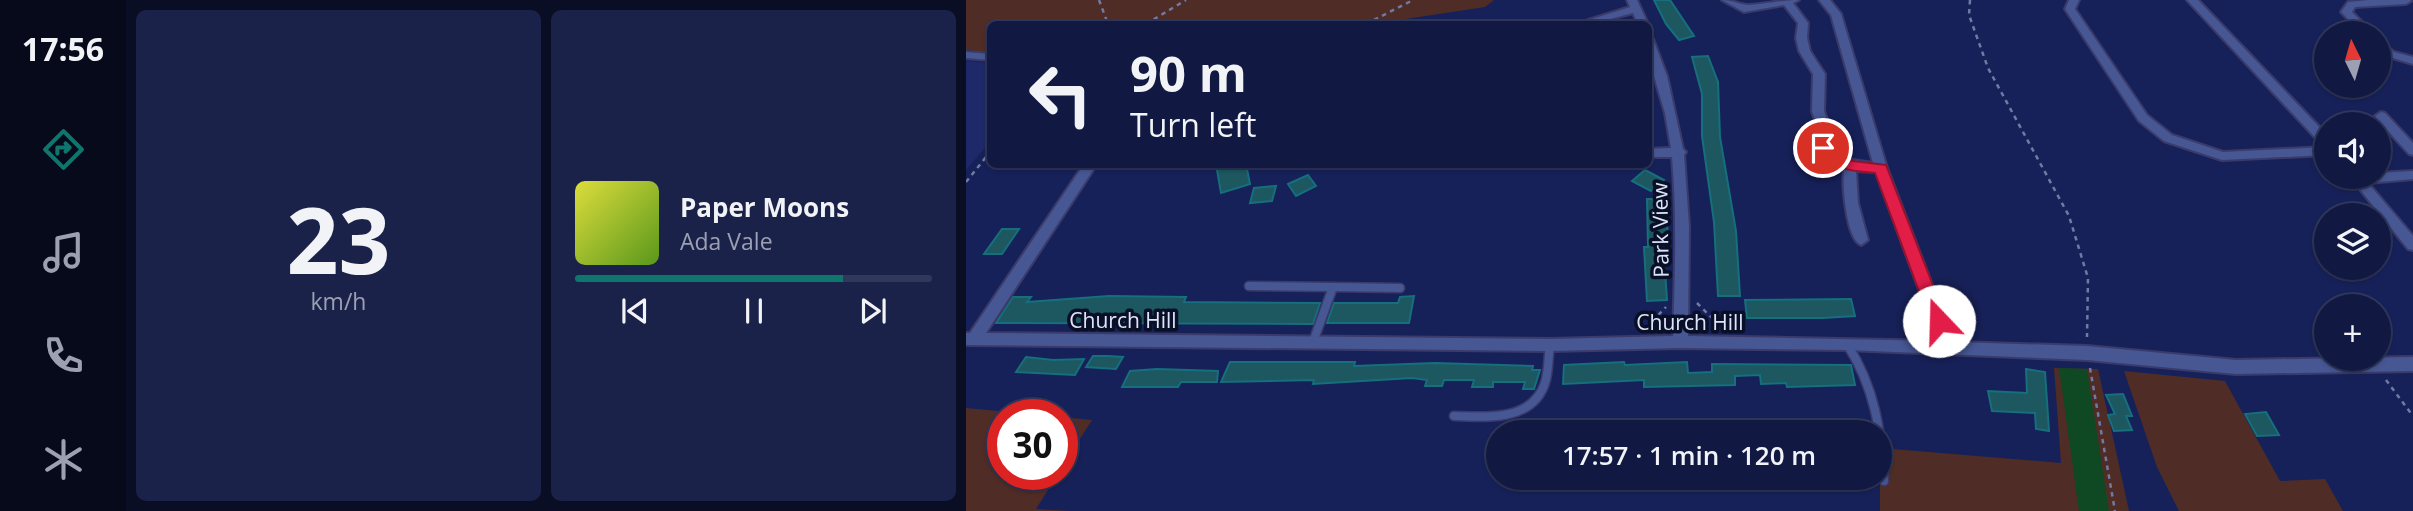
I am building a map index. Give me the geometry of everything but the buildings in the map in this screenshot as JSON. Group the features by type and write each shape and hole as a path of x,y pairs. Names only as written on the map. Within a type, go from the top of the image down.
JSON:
{"street":[{"path":"1727,0 1744,9 1791,1 1803,23 1800,39 1805,56 1819,74 1818,111 1824,130 1823,148 1833,160 1851,166 1881,169"},
{"path":"1824,0 1836,14 1881,169 1948,346"},
{"path":"2074,0 2070,9 2143,118 2168,138 2222,156 2314,152"},
{"path":"2192,0 2314,129"},
{"path":"2355,21 2346,12 2352,4 2406,0 2413,7"},
{"path":"1589,21 1634,4 1642,21"},
{"name":"Park View","path":"1652,48 1663,74 1680,152 1680,342"},
{"path":"2391,54 2413,61"},
{"path":"966,55 987,57"},
{"path":"2391,127 2413,151"},
{"path":"1652,153 1680,152"},
{"path":"1851,166 1848,173 1854,207 1852,220 1861,240"},
{"path":"970,339 1088,168"},
{"path":"2391,176 2413,175"},
{"path":"2367,189 2412,241"},
{"name":"Church Hill","path":"970,339 1948,346 2087,353 2236,367 2314,366"},
{"name":"Church Hill","path":"2391,365 2413,364"}],"lane":[{"path":"1249,286 1400,288"},
{"path":"1312,342 1333,287"},
{"path":"1847,344 1868,376 1880,420"},
{"path":"1454,416 1507,416 1532,403 1545,386 1550,345"}],"path":[{"path":"1099,0 1107,21"},
{"path":"1151,21 1186,0"},
{"path":"1372,21 1413,0"},
{"path":"1970,0 1969,15 1988,68 2069,216 2088,278 2087,353 2115,511"},
{"path":"966,182 987,156"},
{"path":"1632,343 1682,289 1737,343"},
{"path":"2380,371 2413,416"}],"shaded area":[{"path":"966,0 1494,0 1485,7 1392,21 987,21 987,53 966,50"},
{"path":"966,61 987,63 987,146 966,170"},
{"path":"2054,368 2098,369 2129,511 1880,511 1880,490 1892,490 1892,449 2061,463"},
{"path":"2059,368 2087,369 2109,511 2079,511"},
{"path":"2124,371 2225,381 2280,481 2325,479 2343,511 2179,511 2157,467"},
{"path":"966,408 987,410 987,490 1048,490 1036,509 1069,511 966,511"},
{"path":"1078,419 1092,420 1078,442"}],"route":[{"path":"1823,148 1833,160 1851,166 1881,169 1939,321"}]}
